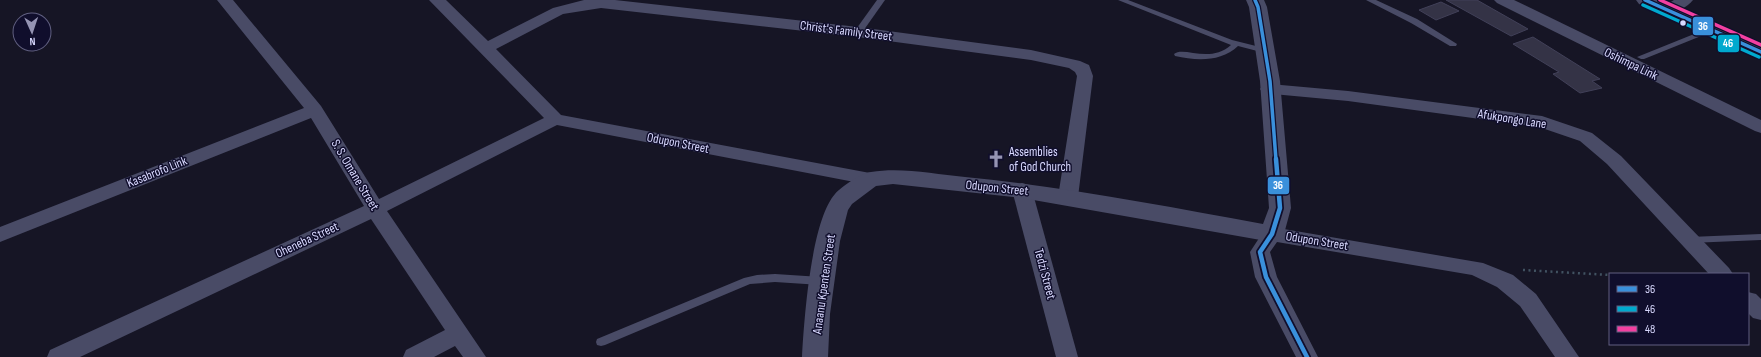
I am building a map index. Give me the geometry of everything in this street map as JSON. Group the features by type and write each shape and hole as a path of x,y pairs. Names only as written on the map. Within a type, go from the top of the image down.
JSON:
{"street":[{"name":"S. S. Omane Street","path":"225,0 315,110 375,209 458,334 475,357"},
{"path":"437,0 555,119"},
{"path":"1255,0 1265,51 1280,208 1272,234 1260,252 1266,277 1307,357"},
{"name":"Oshimpa Link","path":"1502,0 1761,128"},
{"path":"1646,0 1761,52"},
{"path":"1667,10 1685,0"},
{"name":"Christ's Family Street","path":"486,48 558,11 586,2 858,32 1031,55 1074,64 1083,69 1085,76 1068,197"},
{"name":"Afukpongo Lane","path":"1269,90 1348,96 1542,122 1586,137 1614,160 1721,273"},
{"name":"Kasabrofo Link","path":"0,235 315,110"},
{"name":"Odupon Street","path":"555,119 870,179 893,177 1022,190 1476,268 1505,281 1528,300 1568,357"},
{"name":"Oheneba Street","path":"58,357 375,209 555,119"},
{"name":"Anaanu Kpenten Street","path":"815,357 817,314 828,241 837,210 843,199 870,179"},
{"name":"Tedzi Street","path":"1022,190 1068,357"},
{"path":"1749,301 1761,312"},
{"path":"414,357 458,334"}],"lane":[{"path":"858,32 881,0"},
{"path":"1122,0 1236,44 1265,51"},
{"path":"1370,0 1414,21 1453,44"},
{"path":"1641,57 1712,30"},
{"path":"1178,54 1208,57 1218,56 1228,53 1236,44"},
{"path":"1690,240 1761,237"},
{"path":"601,342 748,281 760,278 774,278 822,281"}],"path":[{"path":"1516,270 1609,275"}],"building":[{"path":"1446,0 1477,0 1528,29 1511,36"},
{"path":"1441,2 1459,11 1436,20 1419,10"},
{"path":"1533,37 1600,79 1592,81 1602,88 1580,93 1553,74 1559,72 1513,44"}],"transit line":[{"name":"36","path":"1255,0 1258,7 1270,81 1280,208 1272,234 1260,252 1266,277 1307,357"},
{"name":"36","path":"1645,0 1761,52"},
{"name":"48","path":"1660,0 1761,45"},
{"name":"46","path":"1643,5 1759,57"}],"place":[{"name":"Assemblies of God Church","path":"996,159"}]}
